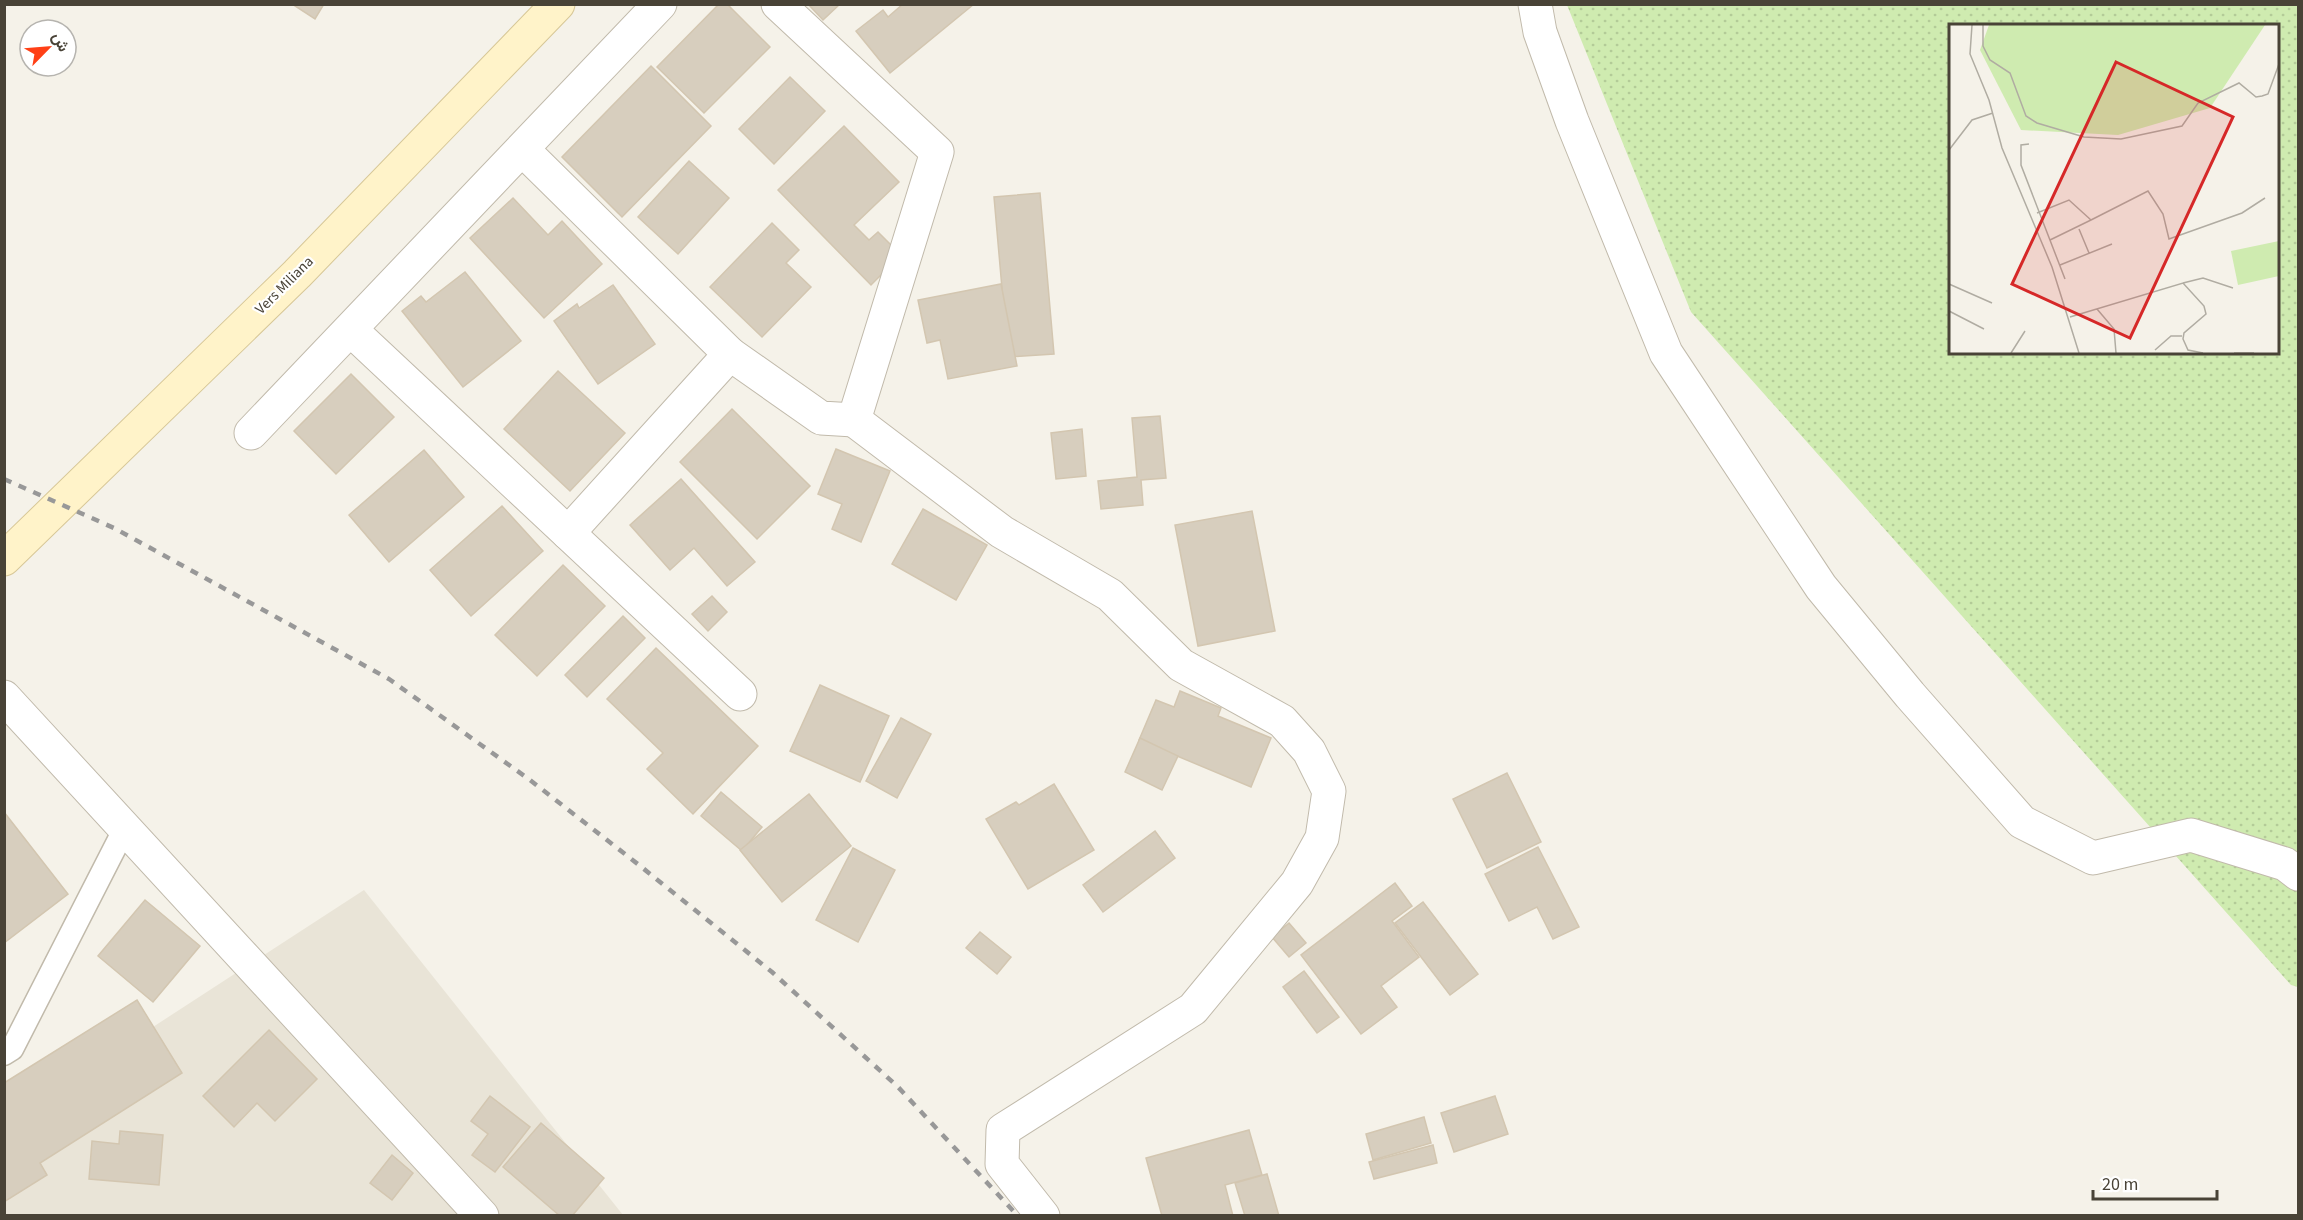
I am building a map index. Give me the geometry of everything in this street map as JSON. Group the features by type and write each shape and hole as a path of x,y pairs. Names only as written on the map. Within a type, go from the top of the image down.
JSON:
{"main road":[{"name":"Vers Miliana","path":"4,560 297,274 558,4"}],"street":[{"path":"251,434 660,4"},
{"path":"778,4 936,152 854,420"},
{"path":"1536,4 1540,32 1572,121 1666,353 1821,587 1948,739 2022,822 2093,858 2191,835 2285,864 2298,874"},
{"path":"522,150 730,354 820,418 854,420 1002,531 1110,595 1181,665 1282,722 1309,751 1329,791 1322,838 1297,883 1193,1009 1002,1130 1002,1164 1044,1215"},
{"path":"351,330 740,694"},
{"path":"568,533 730,354"},
{"path":"4,697 482,1215"}],"lane":[{"path":"4,1054 12,1049 125,828"}],"shaded area":[{"path":"364,890 623,1215 5,1216 5,1123"}],"green space":[{"path":"1567,5 2298,5 2298,987 2291,985 1691,312"}],"building":[{"path":"292,4 324,4 315,19"},
{"path":"719,4 727,4 770,47 704,113 657,67"},
{"path":"808,4 840,4 823,20"},
{"path":"903,4 974,4 890,73 856,31 883,10 888,17"},
{"path":"651,66 711,126 622,217 562,157"},
{"path":"790,77 825,111 774,164 739,129"},
{"path":"844,126 899,182 854,225 869,240 878,232 901,255 871,285 778,190"},
{"path":"689,161 729,198 678,254 638,217"},
{"path":"1040,193 1054,354 1008,357 994,197"},
{"path":"513,198 548,235 562,221 602,264 544,318 470,238"},
{"path":"772,223 799,250 786,263 811,287 762,337 710,287"},
{"path":"465,272 521,341 463,387 402,311 421,296 426,302"},
{"path":"1001,284 1017,366 948,379 940,340 927,343 918,300"},
{"path":"613,285 655,344 598,384 554,321 577,304 579,308"},
{"path":"558,371 625,433 570,491 504,429"},
{"path":"351,374 394,417 336,474 294,431"},
{"path":"732,409 810,486 757,539 680,462"},
{"path":"1160,416 1166,478 1141,480 1143,505 1101,509 1098,481 1137,477 1132,418"},
{"path":"1082,429 1086,476 1056,479 1051,433"},
{"path":"836,449 890,471 861,542 832,529 842,504 818,494"},
{"path":"424,450 464,497 389,562 349,515"},
{"path":"681,479 755,562 727,586 694,548 670,570 630,525"},
{"path":"502,506 543,551 471,616 430,570"},
{"path":"923,509 987,545 956,600 892,564"},
{"path":"1252,511 1275,631 1198,646 1175,525"},
{"path":"563,565 605,606 537,676 495,635"},
{"path":"712,596 727,612 708,631 692,614"},
{"path":"623,616 645,638 587,697 565,675"},
{"path":"656,648 758,746 693,814 647,769 663,753 607,699"},
{"path":"820,685 889,716 860,782 790,751"},
{"path":"1180,691 1221,708 1218,716 1271,738 1251,787 1139,740 1156,700 1174,707"},
{"path":"901,718 931,734 897,798 866,781"},
{"path":"1140,738 1178,756 1162,790 1125,772"},
{"path":"1507,773 1541,842 1487,868 1453,799"},
{"path":"1054,784 1094,850 1028,889 986,819 1016,802 1019,805"},
{"path":"721,792 762,827 742,851 701,816"},
{"path":"809,794 851,846 782,902 740,850"},
{"path":"4,812 68,894 4,943"},
{"path":"1155,831 1175,858 1103,912 1083,885"},
{"path":"1538,847 1579,927 1553,939 1537,907 1509,921 1485,874"},
{"path":"853,848 895,870 858,942 816,920"},
{"path":"1395,883 1412,906 1392,921 1419,957 1381,986 1397,1007 1361,1034 1301,955"},
{"path":"145,900 200,946 153,1002 98,956"},
{"path":"1423,902 1478,974 1450,995 1395,923"},
{"path":"1289,923 1306,943 1289,957 1272,937"},
{"path":"980,932 1011,957 997,974 966,948"},
{"path":"1304,971 1339,1017 1317,1033 1283,987"},
{"path":"137,1000 182,1073 40,1163 47,1175 4,1202 4,1083"},
{"path":"269,1030 317,1079 275,1121 257,1103 234,1127 203,1096"},
{"path":"490,1096 530,1127 495,1172 472,1155 488,1134 471,1121"},
{"path":"1495,1096 1508,1134 1454,1152 1441,1113"},
{"path":"1424,1117 1431,1143 1373,1160 1366,1134"},
{"path":"541,1123 604,1178 572,1216 560,1216 503,1167"},
{"path":"1249,1130 1262,1175 1225,1185 1233,1216 1162,1216 1146,1158"},
{"path":"120,1131 163,1135 159,1185 89,1179 92,1141 119,1144"},
{"path":"1433,1145 1437,1163 1374,1179 1369,1162"},
{"path":"392,1155 413,1173 392,1200 370,1183"},
{"path":"1267,1174 1279,1216 1245,1216 1235,1183"}],"railway":[{"path":"4,479 114,528 389,679 530,780 772,972 898,1087 1018,1216"}]}
